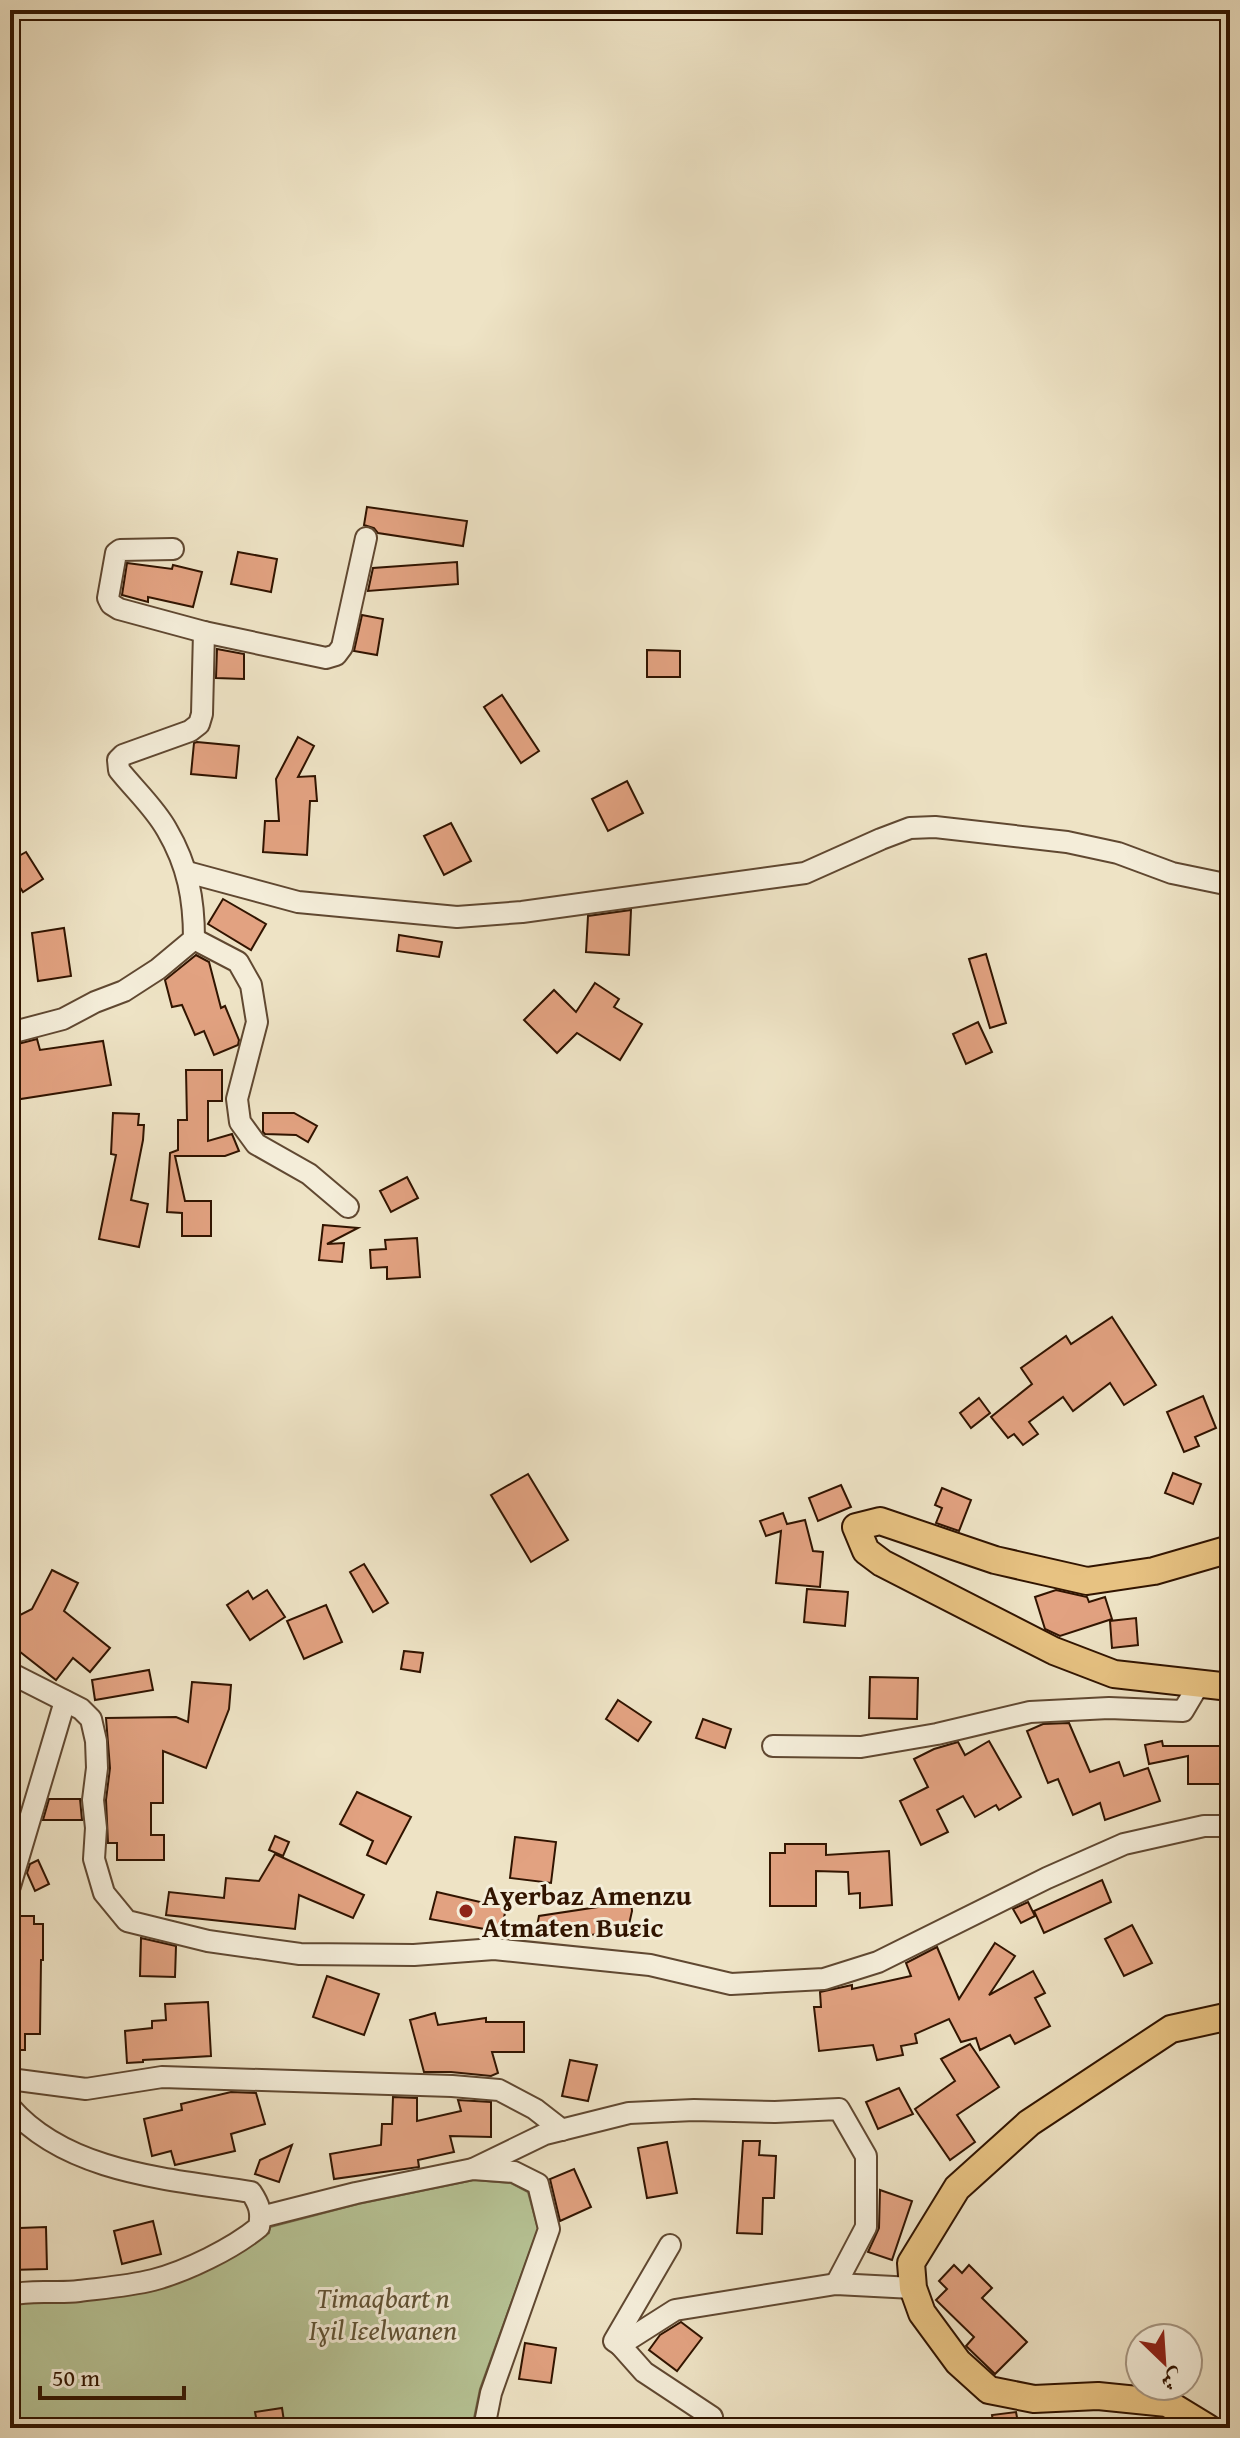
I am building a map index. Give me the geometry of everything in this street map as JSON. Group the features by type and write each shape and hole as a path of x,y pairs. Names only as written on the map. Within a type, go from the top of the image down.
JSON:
{"main road":[{"path":"1230,1549 1154,1571 1087,1581 995,1560 880,1521 856,1527 866,1551 882,1563 1054,1651 1114,1674 1230,1687"},
{"path":"1208,2428 1167,2403 1098,2396 1034,2399 989,2390 958,2362 922,2313 913,2288 911,2263 957,2188 1029,2123 1171,2029 1230,2016"}],"street":[{"path":"173,549 120,550 116,553 108,598 111,604 119,609 204,632 326,658 336,655 342,647 366,538"},
{"path":"194,939 194,908 187,872 166,827 119,770 118,760 123,755 190,731 199,724 202,714 204,632"},
{"path":"187,872 298,902 457,917 522,912 805,873 910,828 935,827 1067,842 1118,853 1172,873 1230,885"},
{"path":"10,1033 63,1019 124,991 158,969 194,939"},
{"path":"194,939 238,962 251,985 257,1022 237,1099 240,1122 256,1144 309,1174 348,1207"},
{"path":"10,1673 81,1709 91,1719 97,1768 93,1800 96,1828 94,1859 104,1893 127,1921 208,1941 300,1954 414,1955 494,1949 650,1965 731,1984 824,1979 878,1962 1047,1878 1124,1844 1204,1826 1230,1826"},
{"path":"773,1746 861,1747 937,1734 1030,1712 1109,1708 1183,1711 1199,1684"},
{"path":"10,1886 65,1701"},
{"path":"10,2079 86,2089 162,2077 499,2090 535,2109 562,2130"},
{"path":"10,2107 53,2143 104,2166 251,2192 260,2205 261,2217 259,2227 250,2235 205,2260 154,2280 76,2292 20,2292 10,2295"},
{"path":"261,2217 356,2193 473,2169 545,2134 629,2113 839,2109 866,2156 866,2227 836,2284"},
{"path":"473,2169 514,2172 538,2184 549,2229 491,2393 484,2428"},
{"path":"670,2245 614,2341 644,2372 712,2417"},
{"path":"620,2345 675,2310 836,2284 913,2288"}],"green space":[{"name":"Timaqbart n Iɣil Iɛelwanen","path":"474,2180 511,2183 528,2192 538,2229 480,2389 472,2428 10,2428 10,2305 22,2302 77,2302 118,2295 209,2269 255,2243 269,2233 270,2227 358,2204"}],"building":[{"path":"367,507 467,521 463,546 378,533 364,525"},
{"path":"238,552 277,559 271,592 231,584"},
{"path":"457,562 458,584 368,591 373,568"},
{"path":"127,563 172,569 173,565 202,572 193,607 148,597 148,602 122,595"},
{"path":"362,615 383,619 377,655 354,651"},
{"path":"217,649 244,654 244,679 216,678"},
{"path":"647,650 680,651 680,677 647,677"},
{"path":"502,695 539,751 521,763 484,707"},
{"path":"298,737 314,746 298,777 315,776 317,801 310,801 307,855 263,852 265,821 279,821 276,779"},
{"path":"194,743 239,746 236,778 191,774"},
{"path":"627,781 643,813 608,831 592,799"},
{"path":"451,823 471,861 444,875 424,836"},
{"path":"26,852 43,879 23,892 10,872 10,861"},
{"path":"223,899 266,924 251,950 208,924"},
{"path":"631,910 629,955 586,952 588,916"},
{"path":"64,928 71,976 38,981 32,933"},
{"path":"399,935 442,942 439,957 397,951"},
{"path":"986,954 1006,1023 990,1028 969,959"},
{"path":"196,955 209,962 221,1008 225,1006 239,1040 238,1045 214,1055 204,1031 195,1035 182,1005 172,1007 165,980"},
{"path":"595,983 619,999 614,1007 642,1024 620,1060 577,1033 557,1053 524,1020 554,990 576,1012"},
{"path":"978,1022 992,1052 966,1064 953,1034"},
{"path":"37,1039 40,1050 103,1041 111,1085 14,1100 10,1046"},
{"path":"186,1070 222,1070 222,1101 208,1101 208,1141 232,1134 239,1151 225,1156 175,1156 185,1201 211,1201 211,1236 182,1236 182,1213 167,1212 170,1153 178,1150 178,1120 187,1120"},
{"path":"113,1113 139,1114 138,1125 144,1125 131,1200 148,1204 139,1247 99,1239 116,1155 111,1154"},
{"path":"263,1113 294,1113 317,1126 308,1142 296,1135 265,1134"},
{"path":"407,1177 418,1198 391,1212 380,1191"},
{"path":"323,1225 358,1228 327,1244 344,1243 342,1262 319,1260"},
{"path":"417,1238 420,1277 387,1279 387,1267 371,1268 370,1250 386,1249 385,1240"},
{"path":"1112,1317 1156,1385 1124,1405 1110,1383 1073,1411 1063,1397 1029,1422 1038,1434 1023,1445 1014,1434 1008,1438 991,1417 1032,1384 1021,1368 1066,1336 1071,1344"},
{"path":"1203,1396 1216,1428 1195,1437 1199,1446 1184,1452 1167,1412"},
{"path":"979,1398 990,1413 971,1428 960,1413"},
{"path":"1173,1473 1201,1484 1193,1504 1165,1493"},
{"path":"528,1474 568,1540 531,1562 491,1495"},
{"path":"841,1485 851,1507 818,1521 809,1498"},
{"path":"942,1488 971,1500 959,1531 936,1523 942,1508 935,1505"},
{"path":"783,1513 787,1524 805,1520 813,1551 823,1552 820,1587 776,1583 781,1531 766,1536 760,1521"},
{"path":"364,1564 388,1603 373,1612 350,1572"},
{"path":"52,1570 78,1583 64,1611 110,1648 90,1672 73,1658 56,1680 10,1644 10,1620 32,1609"},
{"path":"807,1589 848,1592 845,1626 804,1622"},
{"path":"267,1590 285,1617 250,1640 227,1605 248,1591 253,1599"},
{"path":"1056,1590 1087,1597 1089,1602 1105,1597 1112,1619 1060,1636 1045,1629 1035,1597"},
{"path":"326,1605 342,1642 304,1659 287,1621"},
{"path":"1136,1618 1138,1645 1112,1648 1110,1621"},
{"path":"404,1651 423,1653 420,1672 401,1669"},
{"path":"149,1670 153,1690 95,1700 92,1680"},
{"path":"870,1677 918,1678 917,1719 869,1718"},
{"path":"192,1682 231,1685 229,1709 206,1768 163,1751 163,1803 151,1803 151,1835 164,1835 164,1860 117,1860 117,1843 108,1843 106,1800 110,1768 106,1718 176,1717 188,1722"},
{"path":"618,1700 651,1722 638,1741 606,1719"},
{"path":"703,1719 731,1729 725,1748 696,1738"},
{"path":"1069,1723 1090,1772 1119,1762 1124,1776 1148,1768 1160,1801 1105,1820 1100,1803 1073,1815 1058,1779 1048,1783 1027,1731 1043,1724"},
{"path":"989,1741 1021,1797 999,1810 996,1805 975,1817 963,1796 937,1810 948,1832 921,1845 900,1801 928,1787 914,1759 958,1742 965,1755"},
{"path":"1162,1741 1163,1746 1230,1746 1230,1784 1188,1784 1188,1756 1149,1764 1145,1745"},
{"path":"357,1792 411,1817 386,1864 367,1855 373,1841 340,1824"},
{"path":"49,1799 80,1799 82,1820 43,1820"},
{"path":"275,1836 289,1842 283,1856 269,1850"},
{"path":"515,1837 556,1842 551,1883 510,1878"},
{"path":"785,1844 826,1844 826,1855 889,1851 892,1905 860,1908 860,1893 849,1894 848,1872 816,1871 816,1906 770,1906 770,1853 785,1853"},
{"path":"275,1854 364,1895 353,1918 299,1895 295,1929 166,1915 169,1892 224,1898 226,1878 259,1881"},
{"path":"38,1860 49,1884 35,1891 27,1873 30,1864"},
{"path":"1102,1880 1111,1902 1044,1933 1034,1911"},
{"path":"437,1892 506,1908 501,1932 430,1919"},
{"path":"631,1902 628,1929 585,1936 585,1932 558,1936 536,1931 539,1916"},
{"path":"1028,1902 1035,1916 1021,1923 1013,1909"},
{"path":"10,1916 34,1916 34,1924 43,1924 40,2034 25,2034 25,2050 10,2050"},
{"path":"1132,1925 1152,1963 1124,1976 1105,1939"},
{"path":"141,1938 176,1946 175,1977 140,1976"},
{"path":"995,1943 1015,1956 989,1995 1033,1971 1045,1993 1035,1998 1050,2026 1015,2044 1010,2035 980,2050 976,2038 961,2042 949,2019 915,2034 917,2043 901,2046 903,2055 877,2060 873,2045 819,2051 814,2007 821,2007 820,1992 852,1985 852,1989 911,1976 906,1963 937,1947 959,1999"},
{"path":"327,1976 379,1994 364,2035 313,2017"},
{"path":"208,2002 211,2056 127,2063 125,2031 152,2028 152,2021 166,2020 165,2004"},
{"path":"435,2013 438,2025 486,2018 486,2022 524,2022 524,2052 492,2052 498,2073 491,2076 424,2072 410,2020"},
{"path":"970,2044 999,2087 957,2115 975,2142 950,2160 915,2109 955,2081 941,2059"},
{"path":"570,2060 597,2065 588,2101 562,2096"},
{"path":"899,2088 913,2114 878,2129 866,2102"},
{"path":"231,2092 256,2093 265,2124 231,2134 235,2151 175,2165 171,2151 152,2156 144,2119 182,2110 181,2104"},
{"path":"393,2097 417,2098 417,2121 461,2111 458,2100 491,2102 491,2137 450,2136 454,2152 418,2160 419,2167 334,2179 330,2154 381,2145 382,2124 392,2124"},
{"path":"743,2141 760,2141 759,2155 776,2156 774,2198 763,2198 762,2234 737,2233"},
{"path":"667,2142 677,2193 647,2198 638,2148"},
{"path":"292,2145 279,2182 255,2174 260,2160"},
{"path":"574,2169 591,2207 560,2221 550,2179"},
{"path":"880,2190 912,2201 892,2260 868,2252 879,2228"},
{"path":"153,2221 161,2254 122,2264 114,2231"},
{"path":"46,2227 47,2269 10,2270 10,2241 20,2241 20,2228"},
{"path":"954,2265 962,2273 969,2265 992,2288 982,2298 1027,2342 995,2374 966,2346 974,2337 936,2300 947,2289 939,2281"},
{"path":"681,2322 702,2338 677,2371 649,2350 660,2335"},
{"path":"525,2343 556,2348 551,2383 519,2379"},
{"path":"282,2408 285,2428 258,2428 255,2412"},
{"path":"1016,2412 1019,2428 994,2428 992,2415"}],"place":[{"name":"Aɣerbaz Amenzu Atmaten Buɛic","path":"466,1911"}]}
